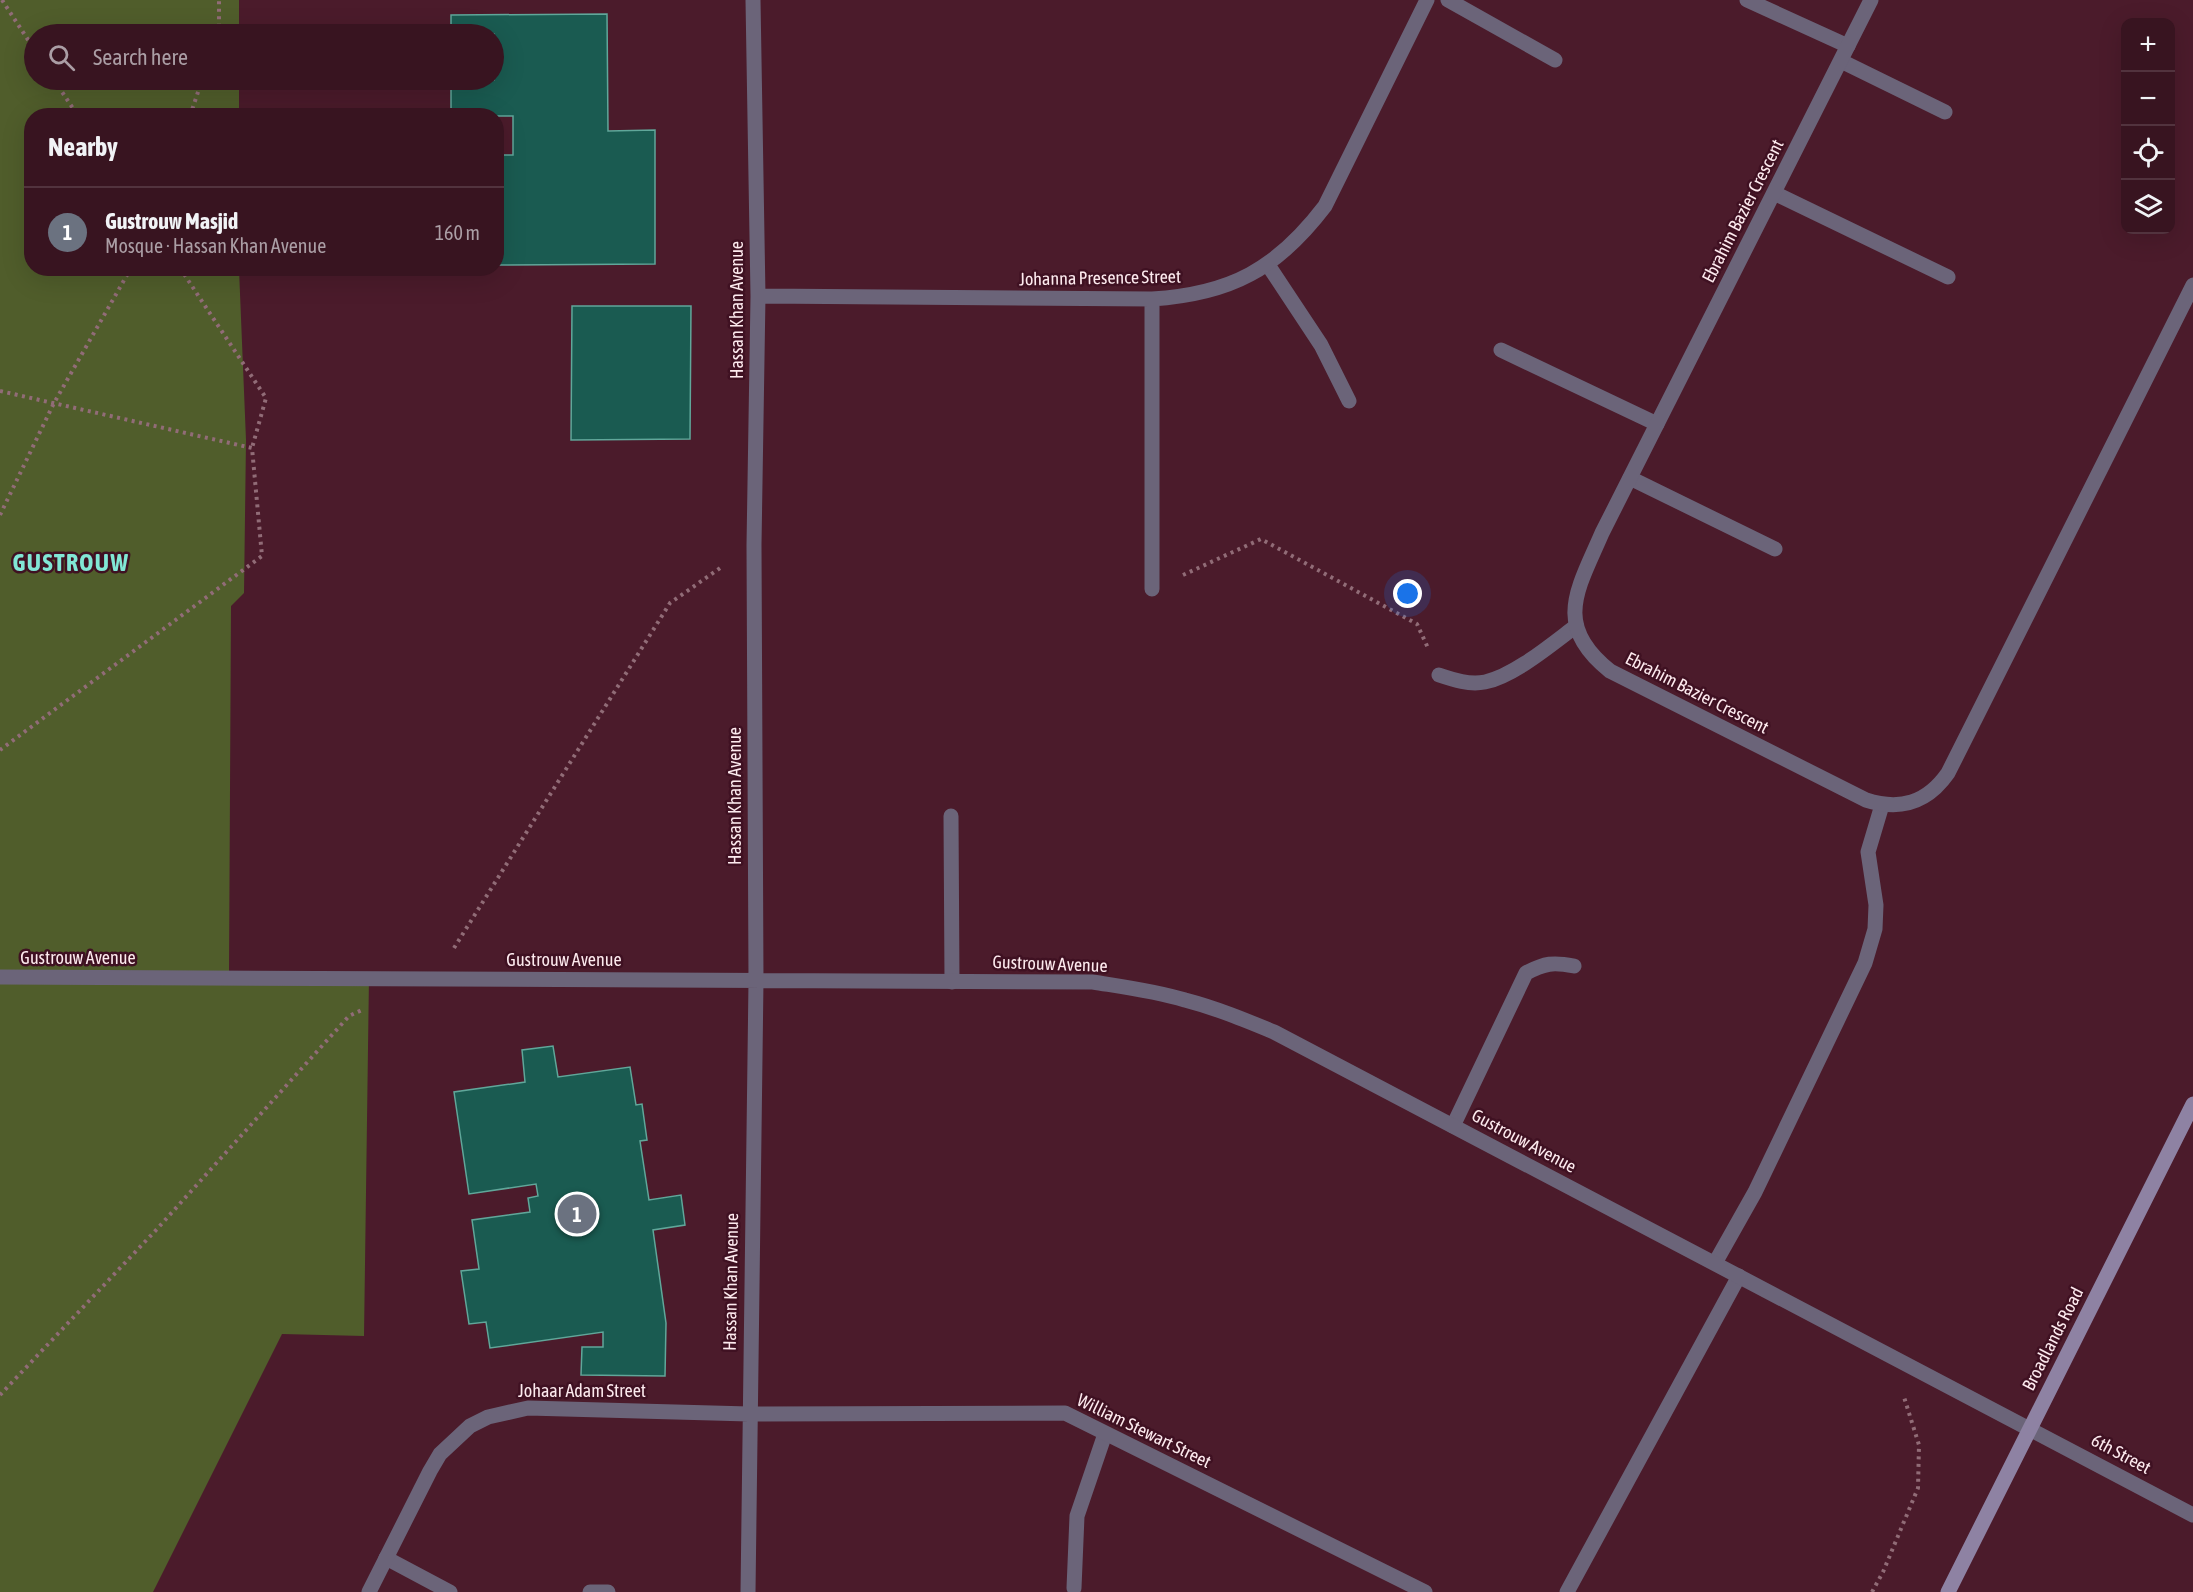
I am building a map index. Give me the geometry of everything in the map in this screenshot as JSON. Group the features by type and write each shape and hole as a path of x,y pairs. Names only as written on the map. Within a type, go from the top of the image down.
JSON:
{"main road":[{"name":"Broadlands Road","path":"1948,1592 2193,1104"}],"street":[{"name":"Hassan Khan Avenue","path":"748,1592 756,981 753,545 758,296 753,0"},
{"name":"Johanna Presence Street","path":"758,296 1152,299 1185,297 1235,283 1268,265 1289,248 1325,206 1427,0"},
{"path":"1448,0 1555,60"},
{"path":"1747,0 1848,46"},
{"name":"Ebrahim Bazier Crescent","path":"1871,0 1602,533 1575,595 1576,626 1594,659 1610,671 1855,795 1881,805 1899,805 1917,801 1940,785 1948,773 2193,285"},
{"path":"1841,61 1945,112"},
{"path":"1774,193 1948,277"},
{"path":"1268,265 1321,345 1349,401"},
{"path":"1152,299 1152,589"},
{"path":"1501,350 1657,424"},
{"path":"1630,478 1775,549"},
{"path":"1439,675 1460,682 1485,682 1516,668 1576,626"},
{"path":"1715,1263 1755,1192 1865,963 1875,929 1876,905 1868,852 1881,805"},
{"path":"951,816 952,982"},
{"path":"1453,1126 1526,973 1539,966 1555,962 1574,966"},
{"name":"Gustrouw Avenue","path":"0,977 1093,982 1139,989 1230,1014 1274,1032 2030,1428"},
{"path":"1567,1592 1739,1276"},
{"name":"Johaar Adam Street","path":"369,1592 440,1454 470,1426 488,1417 528,1408 749,1414"},
{"name":"William Stewart Street","path":"749,1414 1065,1413 1425,1592"},
{"name":"6th Street","path":"2030,1428 2193,1515"},
{"path":"1074,1588 1077,1516 1105,1434"},
{"path":"386,1558 450,1592"},
{"path":"590,1592 608,1592"}],"path":[{"path":"2,0 24,34"},
{"path":"219,0 219,24"},
{"path":"61,90 73,108"},
{"path":"193,108 199,90"},
{"path":"0,515 54,403 125,276"},
{"path":"0,750 262,556 252,448 266,398 185,276"},
{"path":"0,391 252,448"},
{"path":"1152,589 1261,539 1417,624 1439,675"},
{"path":"1872,1592 1883,1572 1918,1488 1919,1445 1892,1356"}],"green space":[{"path":"0,0 239,0 239,24 24,24 24,90 239,90 239,108 24,108 24,276 239,276 246,440 244,593 231,606 229,975 369,977 364,1336 282,1334 153,1592 0,1592"}],"building":[{"path":"607,14 608,131 655,130 655,264 504,265 504,155 513,155 513,116 504,116 504,108 451,108 451,90 504,90 504,24 451,24 451,15"},
{"path":"572,306 691,306 690,439 571,440"},
{"path":"553,1046 558,1077 630,1067 636,1105 642,1104 647,1140 640,1141 649,1200 681,1195 685,1225 653,1230 666,1323 665,1376 581,1375 582,1347 603,1347 603,1332 490,1348 486,1322 469,1324 461,1271 479,1269 472,1220 530,1212 528,1198 538,1196 536,1184 469,1194 454,1092 525,1082 522,1050"}],"place":[{"name":"Gustrouw Masjid","path":"577,1214"}],"district":[{"name":"GUSTROUW","path":"71,563"}]}
